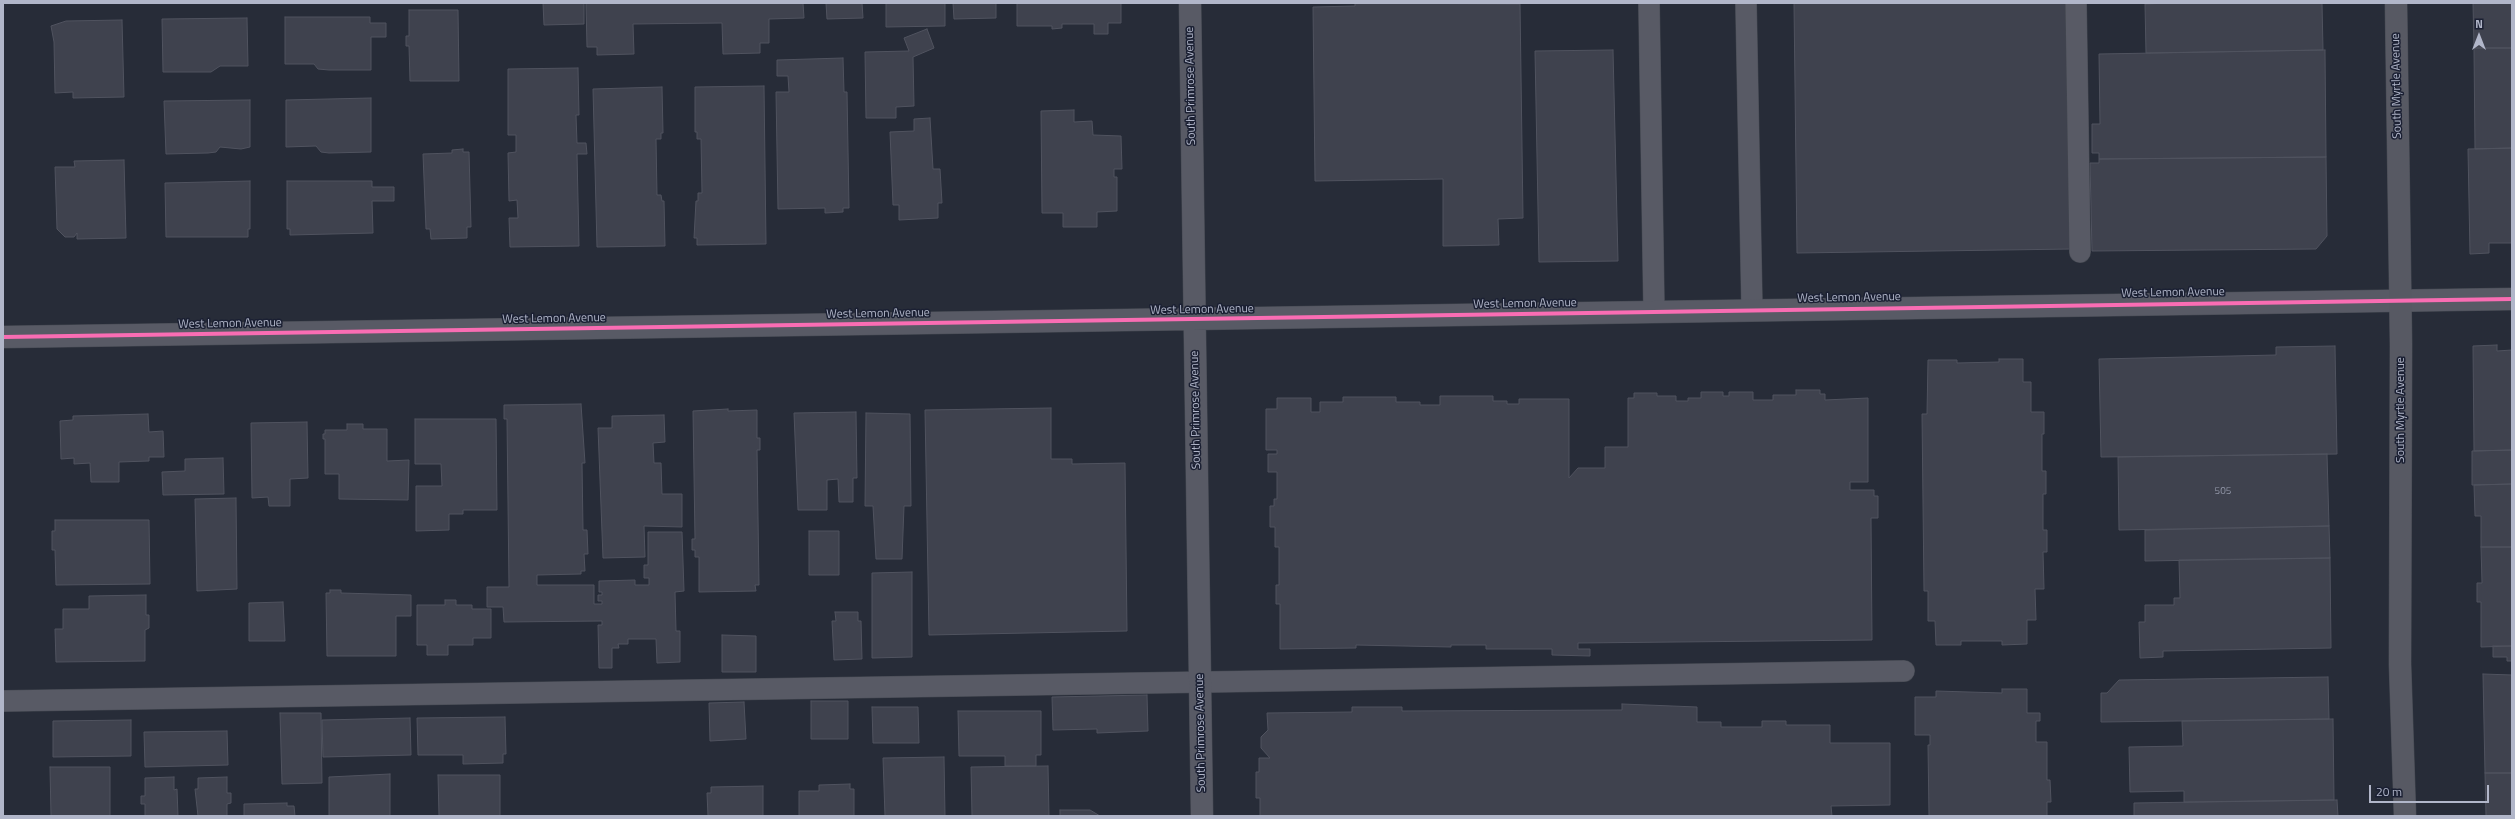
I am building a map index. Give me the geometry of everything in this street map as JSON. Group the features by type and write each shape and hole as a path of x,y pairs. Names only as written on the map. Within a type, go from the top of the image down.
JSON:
{"main road":[{"name":"South Myrtle Avenue","path":"2396,3 2400,301 2400,664 2406,816"}],"street":[{"name":"South Primrose Avenue","path":"1190,3 1202,816"},
{"name":"West Lemon Avenue","path":"3,337 2512,299"}],"lane":[{"path":"1649,3 1654,312"},
{"path":"1746,3 1752,310"},
{"path":"2076,3 2080,252"},
{"path":"3,701 1904,671"}],"building":[{"path":"543,3 584,3 584,24 544,25"},
{"path":"586,3 803,3 804,18 769,19 769,43 760,43 760,53 723,54 722,23 633,24 634,54 597,55 597,47 587,47"},
{"path":"826,3 862,3 863,18 827,19"},
{"path":"886,3 945,3 945,26 886,27"},
{"path":"953,3 996,3 996,18 954,19"},
{"path":"1017,3 1121,3 1121,23 1108,23 1108,34 1094,34 1094,24 1062,24 1062,28 1052,29 1052,26 1017,26"},
{"path":"1355,3 1520,4 1523,218 1498,219 1499,245 1443,246 1443,179 1315,181 1313,7 1355,6"},
{"path":"1794,3 2069,3 2072,249 1797,253"},
{"path":"2322,3 2323,50 2146,53 2145,4"},
{"path":"2473,3 2512,3 2512,48 2474,48"},
{"path":"409,10 458,10 459,81 410,81 409,46 406,46 406,36 409,36"},
{"path":"285,17 370,17 370,23 386,23 386,37 371,37 371,70 329,70 318,69 314,64 285,64"},
{"path":"247,18 248,66 220,66 211,72 163,72 162,19"},
{"path":"122,20 124,97 73,98 73,92 55,93 54,42 51,26 66,21"},
{"path":"927,29 934,48 913,57 914,106 896,107 896,118 866,118 865,52 909,51 904,38"},
{"path":"2474,48 2512,48 2512,148 2475,149"},
{"path":"1613,50 1618,261 1539,262 1535,51"},
{"path":"2325,50 2326,157 2099,159 2099,153 2092,153 2092,124 2100,124 2099,54"},
{"path":"843,58 844,92 847,92 849,208 843,208 843,212 825,213 825,208 778,209 776,92 789,92 788,76 777,76 777,60"},
{"path":"578,68 579,115 576,115 577,143 586,143 587,154 577,154 579,246 510,247 509,218 518,218 517,200 509,201 508,153 516,152 516,135 508,135 508,69"},
{"path":"764,86 766,244 697,245 697,238 694,238 696,201 698,201 698,193 702,193 701,139 697,139 697,132 695,132 695,87"},
{"path":"662,87 663,133 661,133 661,139 656,139 657,195 661,195 662,201 664,201 665,246 597,247 593,89"},
{"path":"371,98 371,152 329,153 321,152 316,146 286,147 286,100"},
{"path":"250,100 250,147 241,149 220,147 216,152 208,153 166,154 164,101"},
{"path":"1074,110 1074,122 1092,121 1093,135 1121,136 1122,169 1114,169 1114,177 1117,177 1117,211 1097,212 1097,227 1063,227 1063,213 1042,213 1041,111"},
{"path":"930,118 933,169 940,169 942,203 938,203 938,218 899,220 899,205 893,205 890,132 914,131 914,119"},
{"path":"2512,148 2512,243 2489,243 2489,253 2470,254 2468,149"},
{"path":"463,149 463,152 469,152 471,227 467,227 467,238 431,239 430,229 426,229 423,154 452,153 452,150"},
{"path":"2326,157 2327,236 2316,249 2092,251 2090,163 2099,163 2099,159"},
{"path":"124,160 126,238 77,239 77,233 74,237 65,237 57,229 55,167 75,167 74,161"},
{"path":"250,181 250,229 248,229 248,237 166,237 165,183"},
{"path":"287,181 372,181 372,187 394,187 394,201 372,201 373,233 290,235 290,229 287,229"},
{"path":"2497,345 2497,351 2512,350 2512,450 2474,451 2473,346"},
{"path":"2335,346 2337,454 2101,457 2099,359 2276,355 2276,347"},
{"path":"1999,359 2023,359 2023,382 2031,382 2031,412 2044,412 2044,434 2042,434 2042,471 2046,471 2046,494 2043,494 2043,530 2047,530 2047,552 2043,552 2044,589 2035,589 2036,620 2027,620 2027,644 2002,645 2002,641 1961,641 1961,645 1936,645 1935,621 1928,621 1928,591 1924,591 1922,414 1927,414 1928,360 1957,360 1957,363 1999,362"},
{"path":"1796,390 1820,390 1820,394 1825,394 1825,400 1868,398 1868,482 1850,482 1850,490 1874,490 1874,496 1878,496 1878,518 1871,518 1872,640 1578,643 1578,649 1590,649 1590,656 1552,655 1552,649 1486,649 1486,645 1451,645 1451,647 1356,645 1356,648 1280,649 1280,604 1276,604 1276,585 1279,585 1279,547 1275,547 1275,527 1270,527 1270,506 1274,506 1274,499 1277,499 1277,472 1268,472 1268,454 1277,454 1277,450 1266,450 1266,409 1277,409 1277,398 1311,398 1311,412 1320,412 1320,402 1343,402 1343,397 1396,397 1396,402 1420,402 1420,405 1440,405 1440,396 1493,396 1493,401 1507,401 1507,404 1519,404 1519,399 1569,399 1569,478 1578,468 1605,468 1605,447 1628,447 1628,398 1634,398 1634,393 1657,393 1657,396 1676,396 1676,401 1688,401 1688,398 1701,398 1701,392 1723,392 1723,396 1729,396 1729,392 1753,392 1753,400 1773,400 1773,395 1796,395"},
{"path":"581,404 585,463 582,463 583,530 587,530 588,554 584,554 585,571 581,571 581,574 537,575 537,585 594,585 594,604 602,604 602,601 598,601 598,595 602,595 602,592 599,592 599,581 635,580 635,585 649,585 649,578 644,578 644,565 648,565 648,532 682,532 684,591 675,592 676,631 680,631 680,662 657,663 656,639 628,639 628,644 618,644 619,648 612,648 612,668 599,668 598,625 602,625 602,621 504,622 503,607 487,607 487,587 509,587 507,419 504,419 504,405"},
{"path":"1051,408 1051,459 1072,459 1072,464 1125,463 1127,631 929,635 925,410"},
{"path":"728,409 728,411 757,410 757,438 760,438 760,450 757,450 759,585 755,585 756,591 699,592 699,557 695,557 695,550 692,550 692,539 695,539 693,411"},
{"path":"856,412 857,478 853,478 853,502 839,502 838,479 827,480 827,510 798,510 794,413"},
{"path":"866,413 910,414 911,506 904,506 902,559 876,559 873,506 865,506"},
{"path":"148,414 149,432 163,431 164,457 149,457 149,461 119,462 119,482 91,482 90,463 74,464 74,458 61,459 60,421 73,420 73,416"},
{"path":"664,415 665,442 653,443 654,463 661,463 662,494 682,494 682,527 644,526 645,557 603,558 598,428 612,428 612,416"},
{"path":"415,419 496,419 497,510 463,510 463,514 449,514 449,530 416,531 416,486 442,486 441,464 415,464"},
{"path":"307,422 308,478 290,479 290,506 269,506 268,497 252,498 251,423"},
{"path":"347,424 363,424 363,429 387,429 387,461 409,460 408,500 339,499 339,474 325,474 325,439 323,439 323,434 325,434 325,430 347,430"},
{"path":"2512,450 2512,484 2472,485 2472,451"},
{"path":"2327,454 2329,526 2119,530 2118,457"},
{"path":"223,458 224,494 163,495 162,472 185,471 185,459"},
{"path":"2512,484 2512,547 2481,547 2481,516 2475,516 2474,485"},
{"path":"236,498 237,589 197,591 195,499"},
{"path":"55,520 149,520 150,584 56,585 55,550 52,550 52,531 55,531"},
{"path":"2329,526 2330,558 2145,561 2145,530"},
{"path":"809,531 839,531 839,575 809,575"},
{"path":"2481,547 2512,547 2512,646 2481,647 2481,602 2477,602 2477,583 2482,583"},
{"path":"2330,558 2331,648 2163,651 2163,657 2140,658 2139,622 2145,622 2145,605 2174,605 2174,598 2180,598 2179,560"},
{"path":"912,572 912,657 872,658 872,573"},
{"path":"330,590 341,590 341,593 411,595 411,616 396,616 396,656 327,656 326,593 330,593"},
{"path":"146,595 146,615 149,615 149,628 145,630 145,661 56,662 55,629 63,629 63,609 89,609 89,596"},
{"path":"445,600 456,600 456,605 472,605 472,609 491,609 491,638 473,638 473,645 448,645 448,655 427,655 427,645 417,645 417,605 445,605"},
{"path":"283,602 285,641 249,641 249,603"},
{"path":"835,612 858,612 858,621 861,621 862,659 834,660 832,621 836,621"},
{"path":"722,635 756,636 756,672 722,672"},
{"path":"2493,646 2512,646 2512,661 2507,661 2507,657 2493,657"},
{"path":"2483,674 2512,675 2512,773 2485,773"},
{"path":"2328,677 2329,719 2101,722 2101,693 2107,693 2119,680"},
{"path":"2002,689 2027,689 2027,713 2040,713 2040,721 2036,721 2036,742 2047,742 2047,780 2050,780 2051,802 2047,802 2047,816 1929,816 1928,745 1930,745 1930,735 1915,735 1915,697 1936,697 1936,691 2002,693"},
{"path":"1147,695 1148,731 1097,733 1097,729 1053,730 1052,697"},
{"path":"811,701 848,701 848,739 811,739"},
{"path":"744,702 746,739 710,741 709,703"},
{"path":"1622,704 1697,707 1697,722 1721,722 1721,727 1762,727 1762,721 1786,721 1786,725 1830,725 1830,743 1890,743 1890,805 1831,806 1832,816 1260,816 1260,798 1256,798 1256,772 1259,772 1259,758 1270,758 1261,748 1261,737 1268,730 1267,713 1352,712 1352,707 1402,707 1402,711 1622,710"},
{"path":"872,707 918,707 919,743 873,743"},
{"path":"958,711 1041,711 1041,755 1036,755 1036,766 1005,766 1005,756 959,756"},
{"path":"280,713 321,713 322,783 282,784"},
{"path":"505,717 506,754 503,754 503,763 463,764 463,755 418,755 417,718"},
{"path":"410,718 411,755 323,757 322,720"},
{"path":"2333,719 2334,800 2184,802 2184,791 2130,792 2129,747 2183,746 2182,721"},
{"path":"131,720 131,756 53,757 53,721"},
{"path":"227,731 228,765 145,767 144,732"},
{"path":"944,757 945,816 885,816 883,758"},
{"path":"1048,766 1049,816 972,816 971,767"},
{"path":"50,767 110,767 110,816 51,816"},
{"path":"2485,773 2512,773 2512,816 2486,816"},
{"path":"390,774 390,816 329,816 329,777"},
{"path":"438,775 500,775 500,816 439,816"},
{"path":"174,777 174,790 177,789 178,816 145,816 145,804 141,804 141,796 145,796 145,778"},
{"path":"227,777 227,793 231,793 231,803 227,804 227,816 198,816 195,789 198,789 198,778"},
{"path":"850,784 850,789 854,789 854,816 799,816 799,791 819,791 819,785"},
{"path":"763,786 763,816 708,816 707,793 711,793 711,787"},
{"path":"2337,800 2338,816 2134,816 2134,803"},
{"path":"287,803 287,806 294,806 295,816 244,816 244,804"},
{"path":"1060,810 1090,810 1100,816 1060,816"}],"cycle path":[{"path":"3,337 2512,299"}]}
